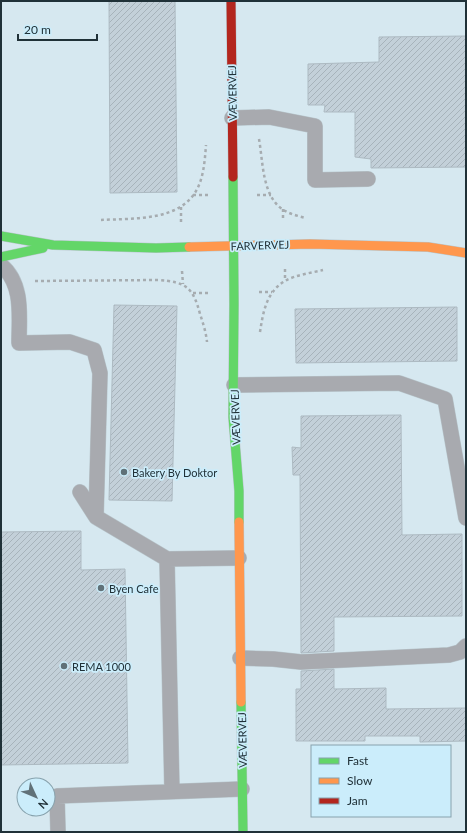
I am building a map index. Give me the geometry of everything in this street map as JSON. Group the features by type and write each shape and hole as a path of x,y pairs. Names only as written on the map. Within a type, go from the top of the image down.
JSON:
{"street":[{"name":"VÆVERVEJ","path":"231,1 234,246 233,417 239,491 238,558 243,832"},
{"name":"FARVERVEJ","path":"1,236 53,245 156,248 305,244 428,247 466,253"},
{"name":"FARVERVEJ","path":"1,257 53,245"}],"lane":[{"path":"232,118 269,117 315,126 315,180 368,179"},
{"path":"1,265 5,268 14,281 19,296 19,343 70,342 94,350 100,373 96,517"},
{"path":"234,385 399,384 445,399 466,518"},
{"path":"80,492 96,517 167,558 238,558"},
{"path":"167,558 172,792"},
{"path":"240,658 301,662 450,655 460,652 466,646"},
{"path":"58,832 57,796 242,789"}],"path":[{"path":"100,220 154,216 170,212 181,207 193,195 199,184 206,144"},
{"path":"259,338 266,304 272,292 285,281 325,270"},
{"path":"14,281 171,281 182,285 193,293 198,304 208,346"}],"building":[{"path":"109,1 175,1 177,192 110,193"},
{"path":"466,36 466,167 371,168 371,159 355,157 355,112 324,112 325,105 308,105 308,64 379,62 379,37"},
{"path":"114,305 177,306 172,501 109,500"},
{"path":"457,307 457,361 296,363 295,309"},
{"path":"401,415 402,535 462,534 462,616 334,617 334,651 301,653 300,475 293,475 292,447 301,448 301,416"},
{"name":"REMA 1000","path":"81,531 81,570 125,569 128,763 1,765 1,532"},
{"path":"334,669 334,689 386,688 386,709 466,708 466,741 420,742 420,736 365,736 365,741 296,741 296,689 301,689 301,671"}],"traffic: fast":[{"path":"233,177 233,417 239,491 239,522"},
{"path":"1,236 53,245 156,248 189,247"},
{"path":"1,257 43,248"},
{"path":"241,702 243,832"}],"traffic: slow":[{"path":"189,247 310,244 428,247 466,253"},
{"path":"239,522 241,702"}],"traffic: jam":[{"path":"231,1 233,177"}],"place":[{"name":"Bakery By Doktor","path":"124,472"},
{"name":"Byen Cafe","path":"101,588"},
{"name":"REMA 1000","path":"64,666"}]}
